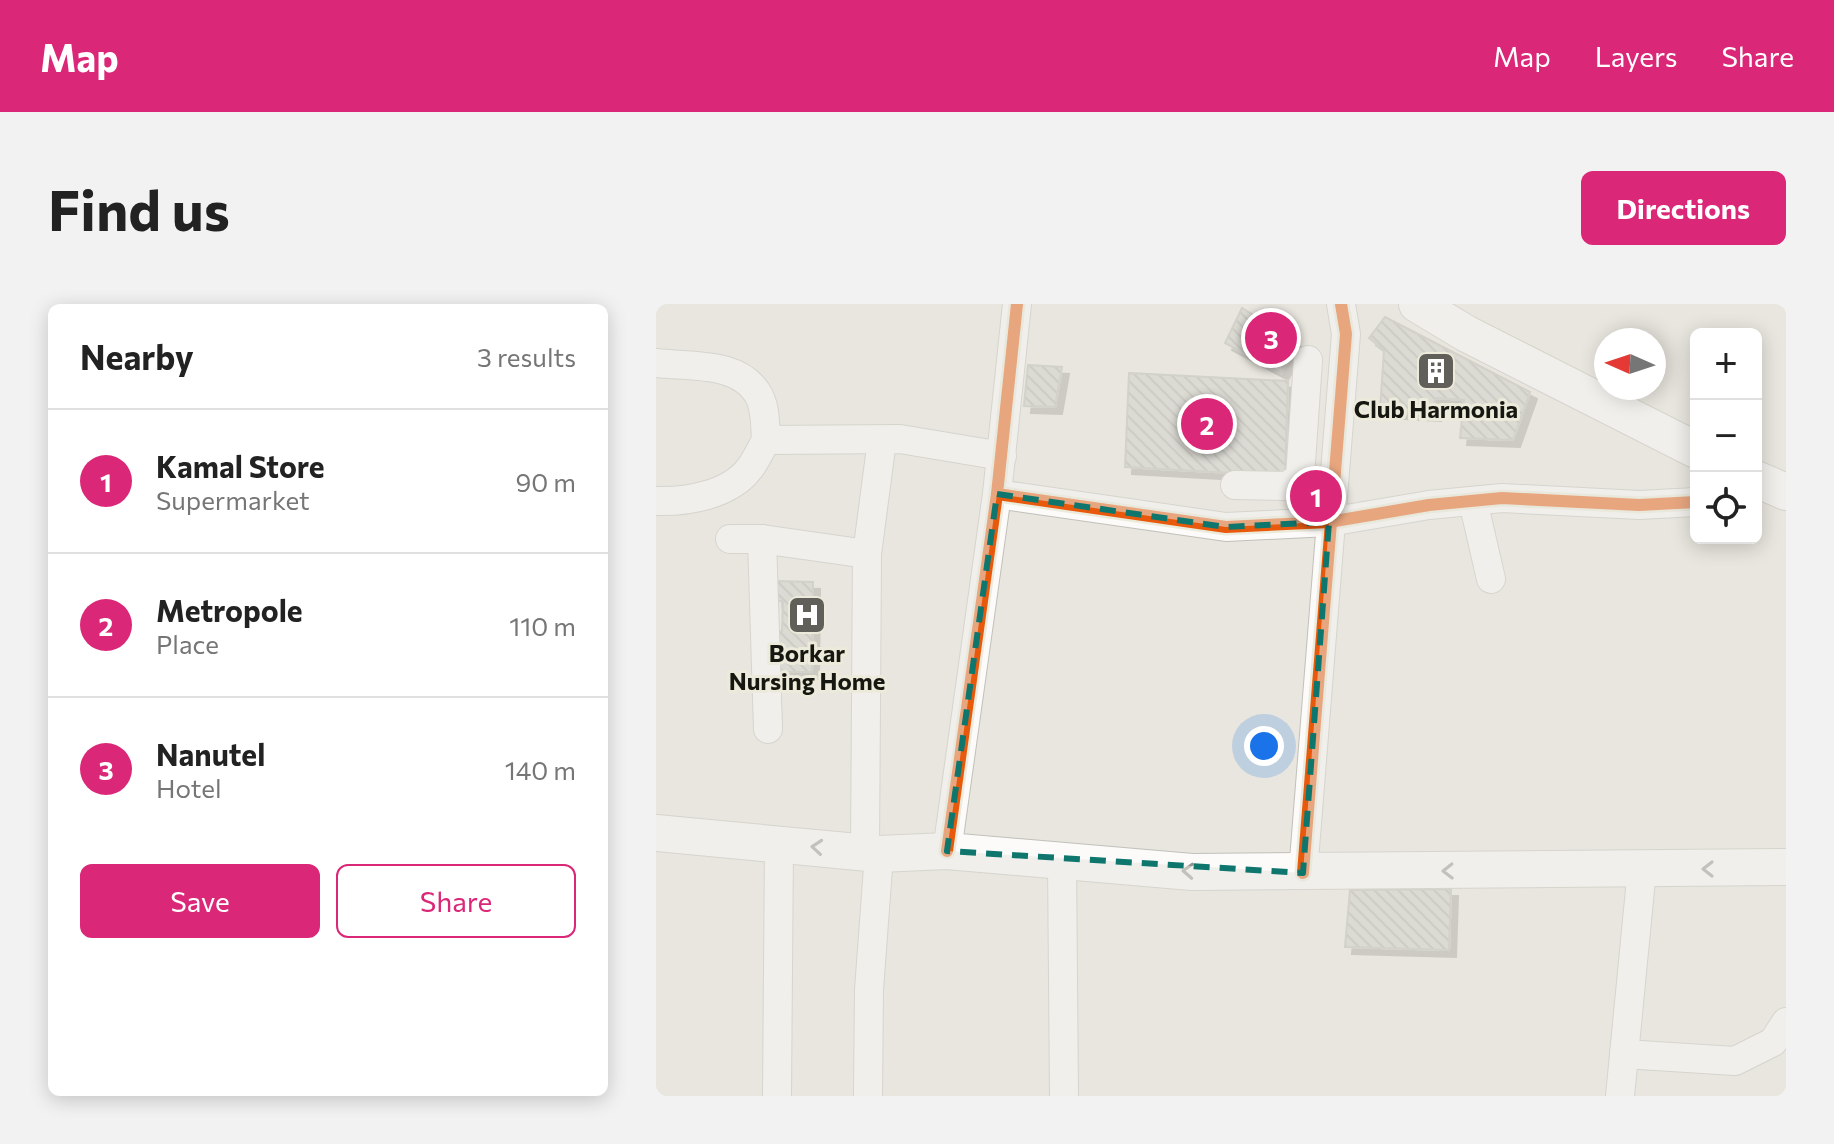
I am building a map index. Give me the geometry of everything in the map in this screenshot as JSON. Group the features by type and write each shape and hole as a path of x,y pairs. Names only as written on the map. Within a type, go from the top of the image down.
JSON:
{"main road":[{"path":"1417,304 1467,334 1690,447"},
{"path":"1762,482 1786,492"},
{"path":"656,833 872,852 947,851 1192,872 1786,867"}],"street":[{"path":"947,851 1002,456 1017,304"},
{"path":"1303,873 1346,334 1341,304"},
{"path":"656,363 739,375 760,397 766,440 749,469 734,481 693,499 656,501"},
{"path":"1235,485 1287,486 1300,477 1307,371 1341,382"},
{"path":"1303,432 1336,433"},
{"path":"766,440 900,439 1002,456"},
{"path":"868,1096 872,852 867,554 882,440"},
{"path":"1301,465 1333,467"},
{"path":"997,494 1226,527 1329,522 1429,505 1502,498 1639,505 1690,502"},
{"path":"1762,499 1786,499"},
{"path":"1473,501 1491,579"},
{"path":"730,539 762,539 867,554"},
{"path":"762,539 768,729"},
{"path":"777,1096 779,844"},
{"path":"1062,861 1064,1096"},
{"path":"1620,1096 1642,869"},
{"path":"1624,1054 1735,1061 1773,1042 1786,1022"}],"highlighted area":[{"path":"997,494 1226,527 1329,522 1303,873 947,851"}],"building":[{"path":"1242,308 1298,343 1281,373 1225,343"},
{"name":"Club Harmonia","path":"1385,317 1530,392 1513,440 1460,438 1464,400 1435,398 1434,414 1380,411 1384,350 1369,338"},
{"path":"1028,365 1062,367 1055,407 1024,406"},
{"path":"1129,373 1288,381 1285,476 1125,467"},
{"path":"775,581 813,582 812,672 773,672 774,631 782,631 783,601 775,601"},
{"path":"1451,889 1449,950 1345,947 1350,890"}],"cycle path":[{"path":"947,851 997,494 1017,304"},
{"path":"1303,873 1346,334 1341,304"},
{"path":"997,494 1226,527 1329,522 1429,505 1502,498 1639,505 1690,502"}],"place":[{"name":"Nanutel","path":"1271,338"},
{"name":"Club Harmonia","path":"1436,371"},
{"name":"Metropole","path":"1207,424"},
{"name":"Kamal Store","path":"1316,496"},
{"name":"Borkar Nursing Home","path":"807,615"}]}
